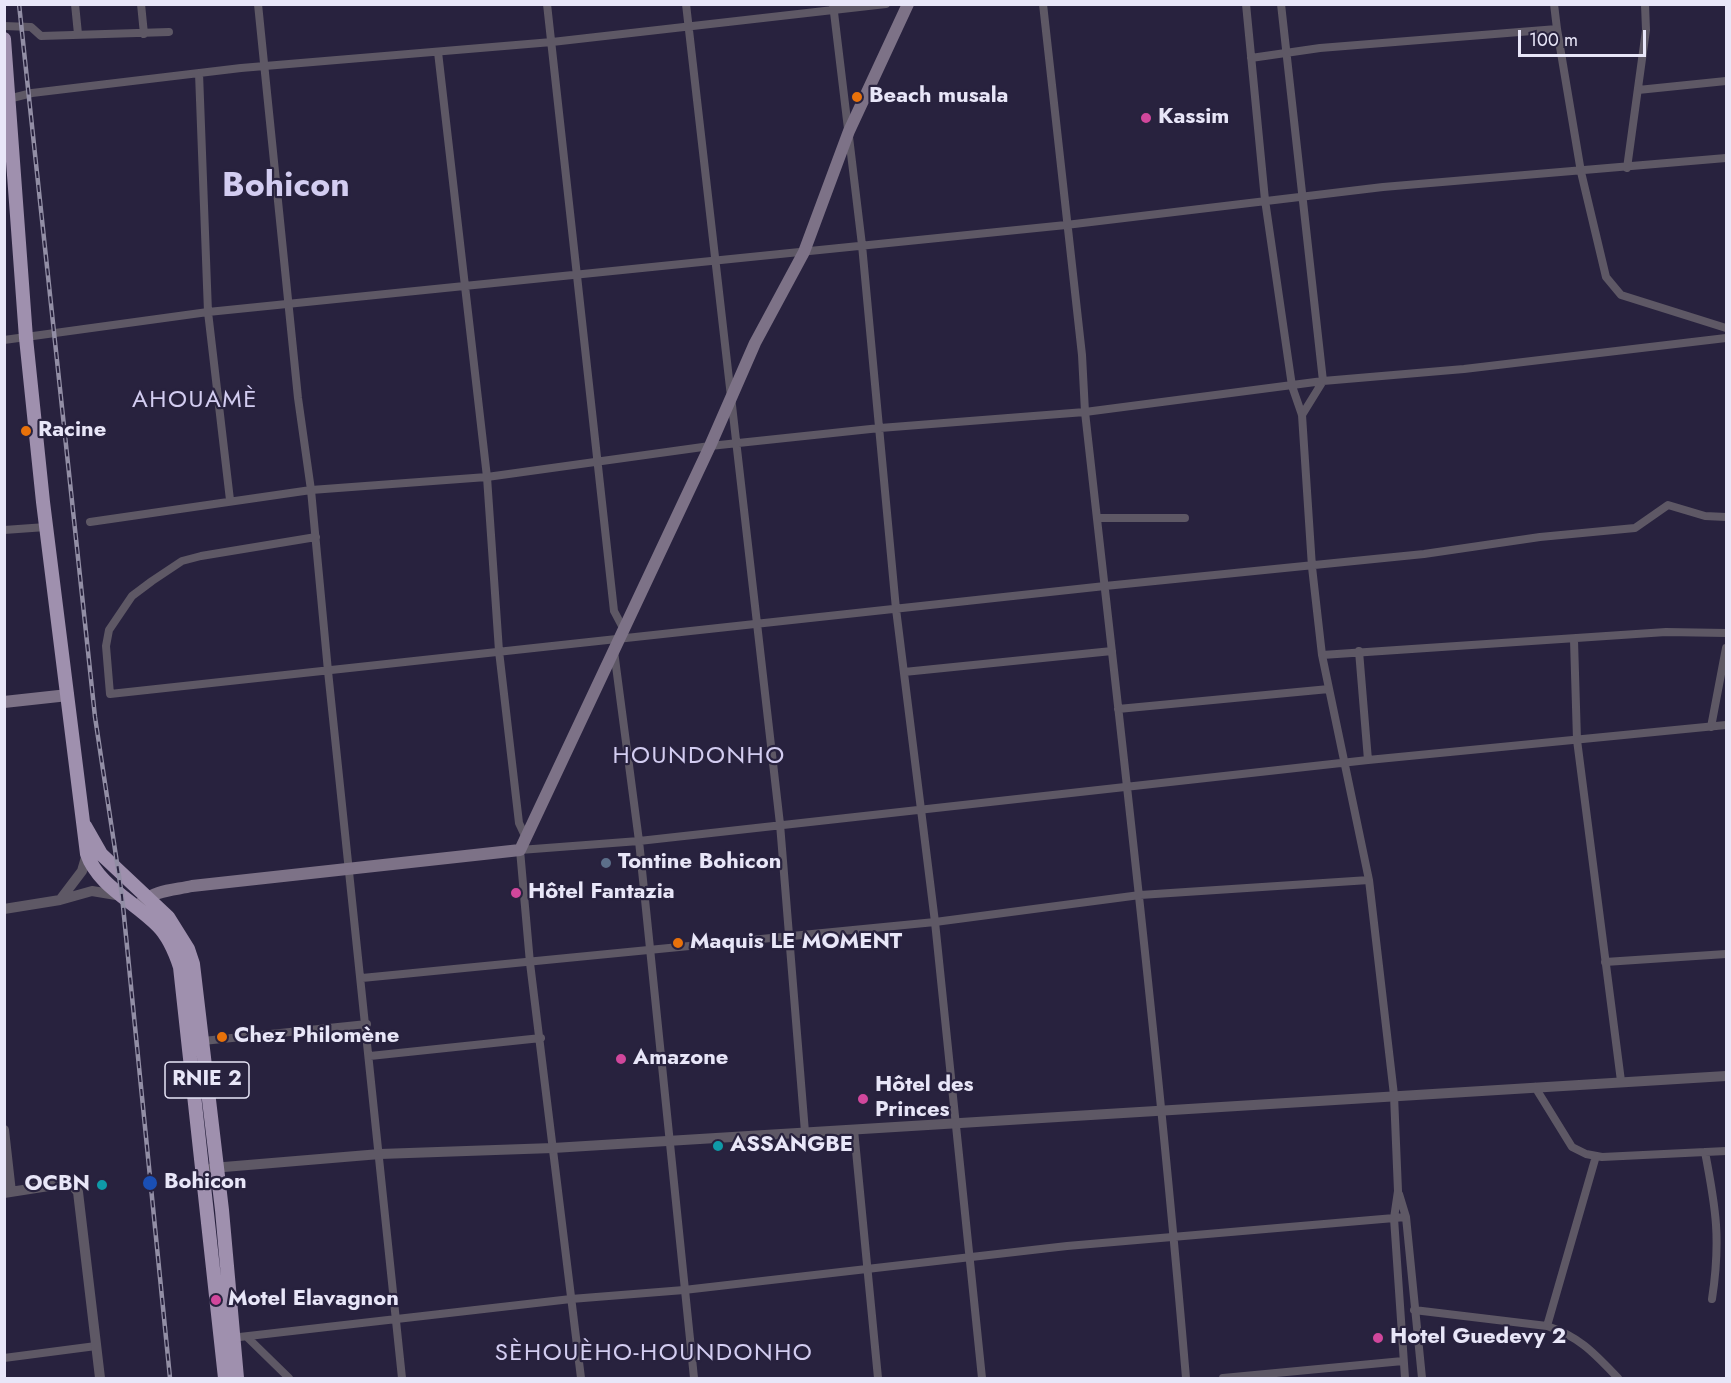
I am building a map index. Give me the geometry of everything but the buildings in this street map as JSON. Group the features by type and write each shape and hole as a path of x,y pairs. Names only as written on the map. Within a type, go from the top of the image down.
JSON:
{"highway":[{"name":"RNIE 2","path":"4,39 26,338 46,527 87,854 96,872 158,926 167,938 180,967 210,1168"},
{"name":"RNIE 2","path":"82,822 101,854 168,917 188,948 197,982 203,1041 210,1168 227,1338 237,1378"},
{"name":"RNIE 2","path":"225,1378 227,1338"}],"main road":[{"path":"136,908 147,897 192,886 520,850 710,446 755,343 804,252 849,131 908,4"},
{"path":"4,702 68,695"}],"street":[{"path":"75,4 78,34"},
{"path":"141,4 144,34"},
{"path":"258,4 288,303 311,490 328,671 367,1024 402,1378"},
{"path":"547,4 618,639 694,1378"},
{"path":"686,4 780,824 805,1132"},
{"path":"7,100 32,93 200,73 552,42 833,7 886,4"},
{"path":"1043,4 1082,355 1085,411 1140,895 1186,1378"},
{"path":"1246,4 1265,200 1292,386 1302,415 1312,567 1322,655 1369,880 1394,1095 1398,1191 1394,1218 1405,1378"},
{"path":"1281,4 1323,381 1302,415"},
{"path":"1554,4 1581,172 1606,277 1621,295 1726,328"},
{"path":"1627,168 1646,30 1645,4"},
{"path":"833,7 862,245 896,609 935,922 982,1378"},
{"path":"4,26 31,27 41,36 169,32"},
{"path":"1251,58 1338,47 1557,29"},
{"path":"438,52 463,287 487,477 499,651 519,823 526,838"},
{"path":"200,73 208,312 230,500"},
{"path":"1638,90 1726,81"},
{"path":"4,340 288,303 1066,225 1302,195 1726,158"},
{"path":"90,522 311,490 487,477 710,446 880,428 1085,411 1323,381 1464,369 1726,338"},
{"path":"315,537 201,556 168,569 132,596 116,617 106,646 110,694 1105,586 1312,567 1540,537 1625,530 1645,522 1661,507 1668,505 1705,516 1726,517"},
{"path":"1097,518 1185,518"},
{"path":"4,530 46,527"},
{"path":"1322,655 1574,640 1666,632 1726,633"},
{"path":"1574,640 1577,740 1621,1081"},
{"path":"1711,726 1726,648"},
{"path":"904,672 1112,651"},
{"path":"1359,651 1368,760"},
{"path":"1118,709 1329,689"},
{"path":"580,1378 541,1038 530,963 520,850 639,841 1128,785 1726,725"},
{"path":"60,900 82,871 87,854"},
{"path":"362,978 935,922 1140,895 1369,880"},
{"path":"4,909 60,900 92,891 122,896"},
{"path":"1605,962 1726,954"},
{"path":"203,1041 367,1024"},
{"path":"370,1056 541,1038"},
{"path":"210,1168 380,1154 554,1148 1726,1076"},
{"path":"1535,1086 1572,1147 1596,1156 1726,1151"},
{"path":"4,1130 8,1192 55,1185 73,1186 78,1192 100,1378"},
{"path":"854,1130 878,1378"},
{"path":"1705,1152 1722,1222 1712,1299"},
{"path":"1547,1326 1596,1156"},
{"path":"1398,1191 1406,1217 1422,1378"},
{"path":"227,1338 571,1299 684,1290 1174,1236 1406,1217"},
{"path":"1414,1310 1547,1326 1585,1343 1618,1378"},
{"path":"247,1337 289,1378"},
{"path":"4,1358 96,1346"},
{"path":"1223,1378 1403,1361"}],"railway":[{"path":"19,4 95,717 122,896 170,1378"}],"place":[{"name":"Beach musala","path":"857,97"},
{"name":"Kassim","path":"1146,118"},
{"name":"Racine","path":"26,431"},
{"name":"Tontine Bohicon","path":"606,863"},
{"name":"Hôtel Fantazia","path":"516,893"},
{"name":"Maquis LE MOMENT","path":"678,943"},
{"name":"Chez Philomène","path":"222,1037"},
{"name":"Amazone","path":"621,1059"},
{"name":"Hôtel des Princes","path":"863,1099"},
{"name":"ASSANGBE","path":"718,1146"},
{"name":"Bohicon","path":"150,1183"},
{"name":"OCBN","path":"102,1185"},
{"name":"Motel Elavagnon","path":"216,1300"},
{"name":"Hotel Guedevy 2","path":"1378,1338"}],"district":[{"name":"Bohicon","path":"286,188"},
{"name":"AHOUAMÈ","path":"195,401"},
{"name":"HOUNDONHO","path":"699,757"},
{"name":"SÈHOUÈHO-HOUNDONHO","path":"654,1354"}]}
